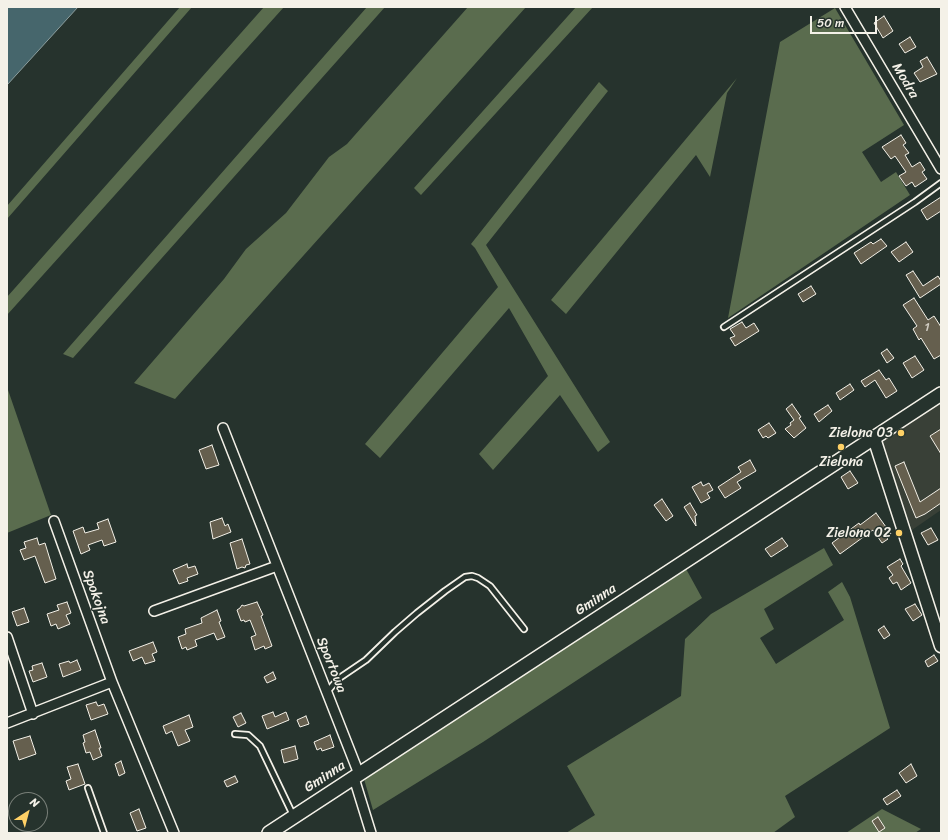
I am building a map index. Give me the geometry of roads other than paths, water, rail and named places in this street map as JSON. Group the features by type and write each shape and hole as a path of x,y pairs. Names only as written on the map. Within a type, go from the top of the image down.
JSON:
{"main road":[{"name":"Gminna","path":"269,833 941,394"}],"street":[{"name":"Modra","path":"845,7 941,169"},
{"name":"Sportowa","path":"223,428 327,692 357,776 371,833"},
{"path":"874,438 941,646"},
{"name":"Spokojna","path":"54,521 112,682 174,833"},
{"path":"154,611 277,566"},
{"path":"7,637 33,714"},
{"path":"7,724 112,682"}],"lane":[{"path":"724,327 941,183"},
{"path":"327,692 338,679 366,660 417,613 465,577 472,576 478,578 490,586 524,629"},
{"path":"234,734 248,735 260,746 294,816"},
{"path":"88,788 104,833"}],"water":[{"path":"7,7 78,7 7,85"}],"place":[{"name":"Zielona 03","path":"901,433"},
{"name":"Zielona","path":"841,447"},
{"name":"Zielona 02","path":"899,533"}]}
